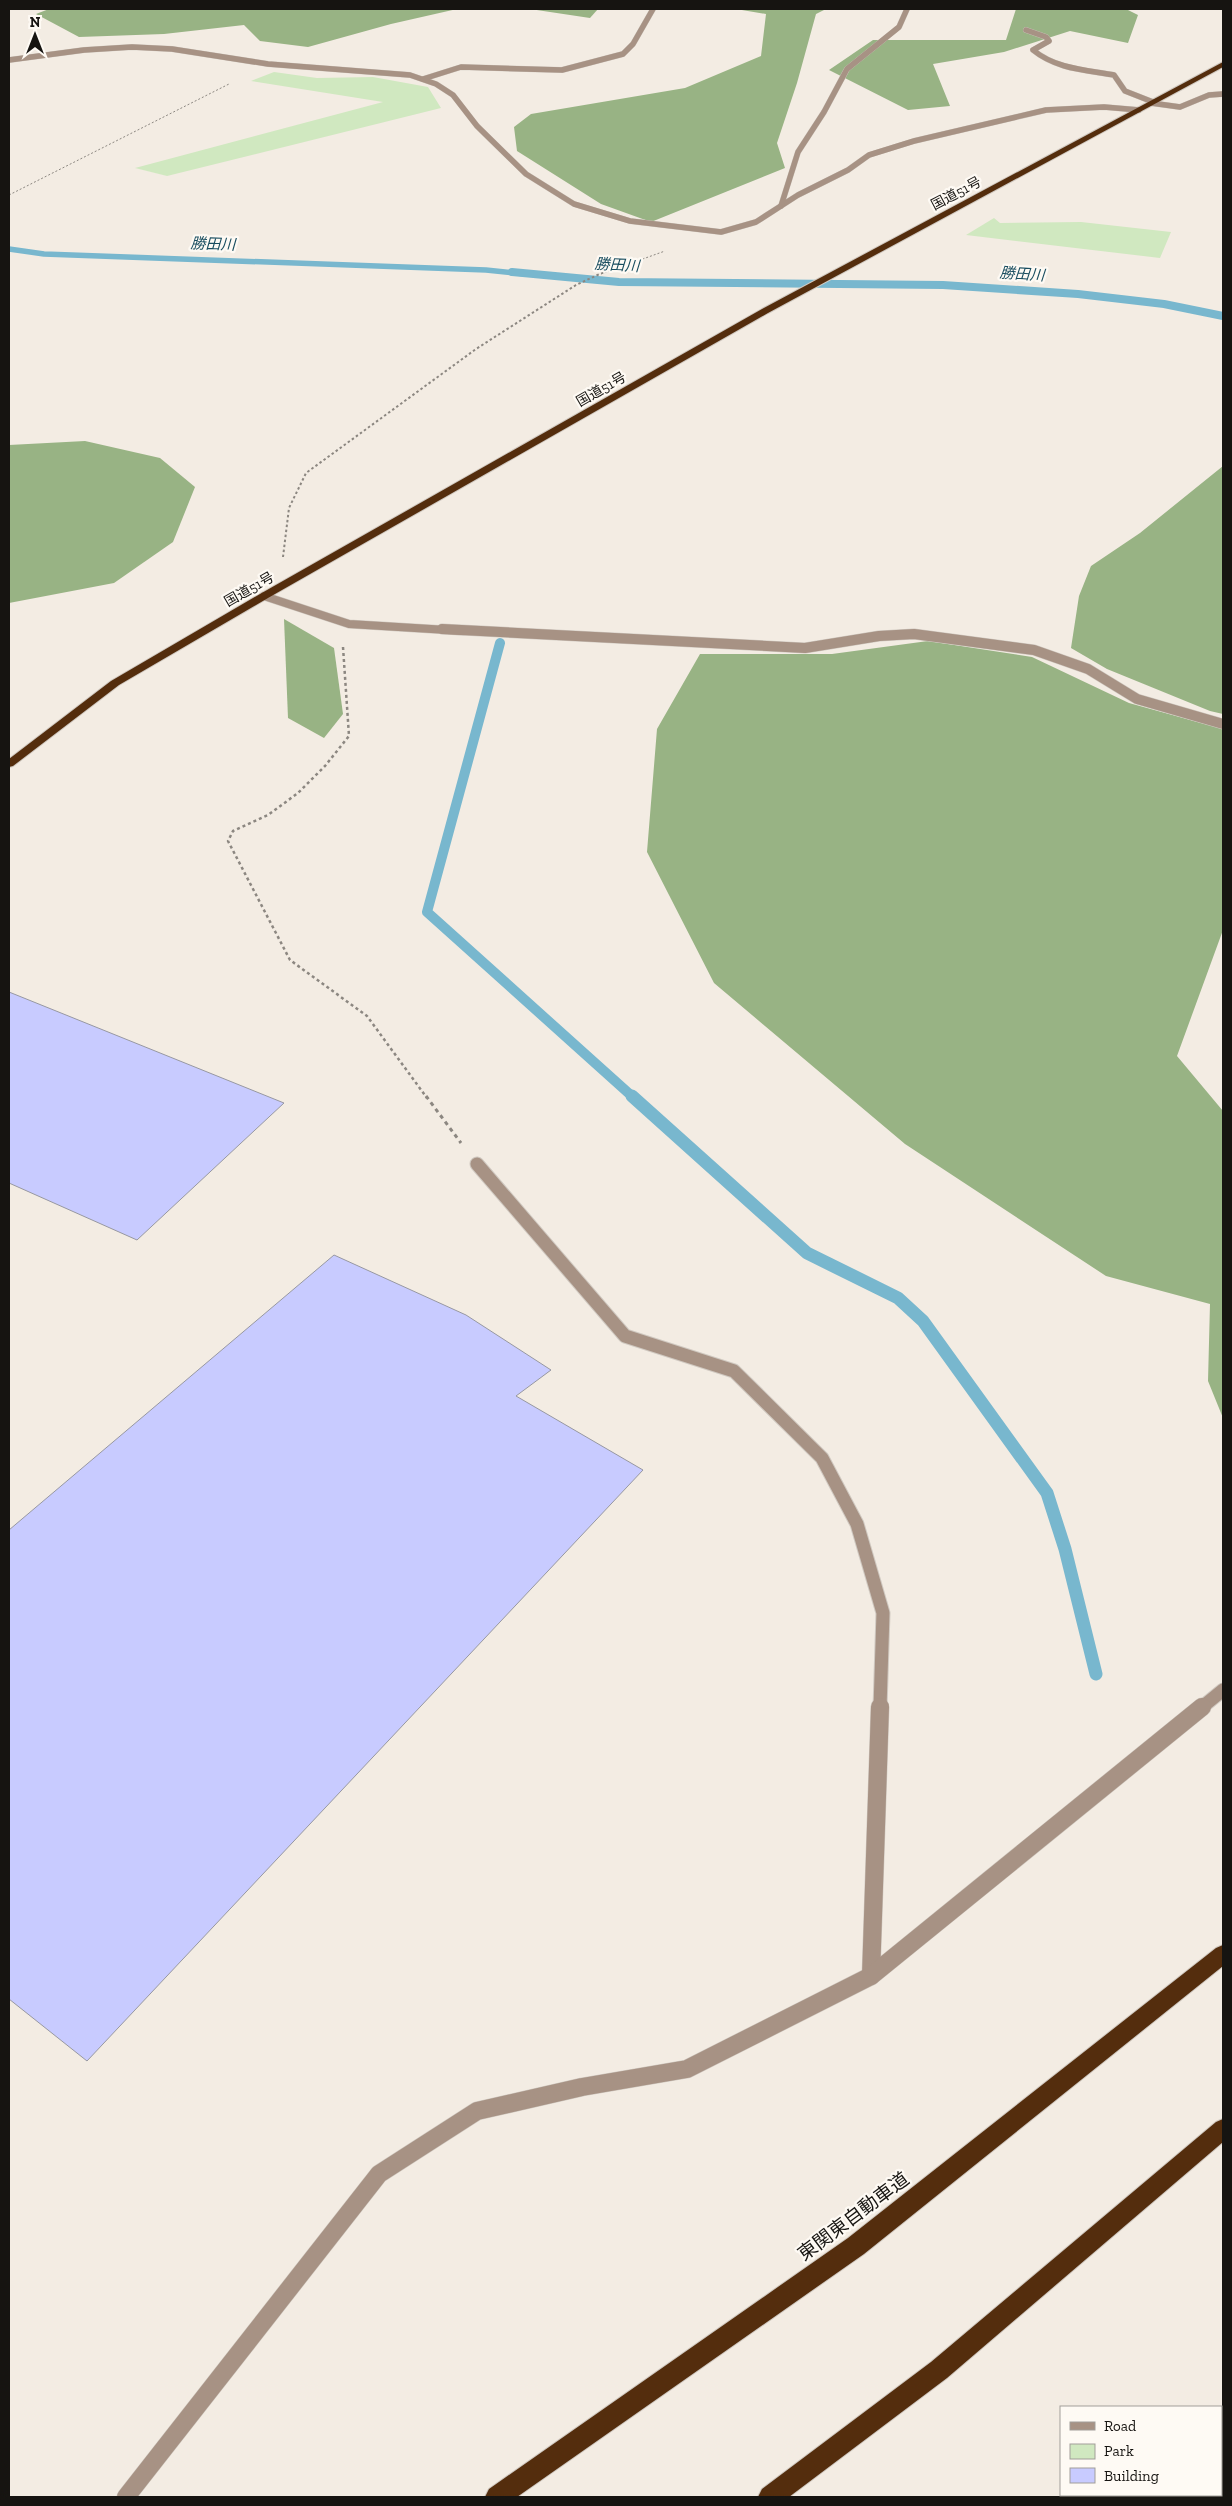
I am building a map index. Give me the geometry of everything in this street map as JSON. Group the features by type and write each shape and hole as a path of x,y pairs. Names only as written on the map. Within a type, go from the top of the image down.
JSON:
{"highway":[{"name":"国道51号","path":"9,764 115,683 264,596 765,311 1223,64"},
{"name":"東関東自動車道","path":"497,2497 856,2246 1223,1954"},
{"path":"770,2497 939,2370 1223,2129"}],"street":[{"path":"423,79 461,67 562,70 623,54 633,44 654,9"},
{"path":"781,206 798,152 824,112 847,69 899,27 907,9"},
{"path":"1026,30 1046,37 1049,41 1033,50 1037,54 1057,63 1114,75 1118,86 1128,95 1152,103 1180,107 1209,95 1223,94"},
{"path":"9,60 84,50 132,47 172,48 268,64 410,75 436,84 453,95 462,104 477,126 526,174 574,204 630,221 720,232 756,222 781,206 848,170 869,155 914,141 1046,110 1104,107 1139,110"},
{"path":"264,596 349,624 694,644 805,648 879,636 914,634 1034,650 1088,669 1137,698 1223,724"},
{"path":"477,1164 625,1336 734,1372 822,1458 857,1524 883,1613 871,1976"},
{"path":"126,2497 379,2174 477,2111 582,2087 687,2069 871,1976 1223,1690"}],"path":[{"path":"9,195 268,64"},
{"path":"279,588 289,508 306,473 476,349 583,282 665,251"},
{"path":"342,622 350,736 328,764 286,805 255,823 233,831 228,841 290,960 367,1016 477,1164"}],"green space":[{"path":"49,9 457,9 391,24 308,47 260,41 244,25 164,34 79,37 36,14"},
{"path":"530,9 598,9 590,18"},
{"path":"736,9 826,9 816,14 797,83 777,143 785,168 651,222 601,204 517,151 514,127 531,114 685,88 761,56 766,14"},
{"path":"1016,9 1126,9 1138,15 1128,43 1070,31 1004,52 933,64 950,106 908,110 829,70 873,40 1006,40"},
{"path":"274,72 317,78 373,77 428,87 441,108 167,176 135,168 383,102 251,81"},
{"path":"994,218 1000,223 1081,222 1171,232 1160,258 966,235"},
{"path":"85,441 160,458 195,487 173,542 114,583 9,603 9,445"},
{"path":"1223,466 1223,714 1210,711 1107,669 1071,648 1079,596 1091,566 1140,533"},
{"path":"284,619 334,648 343,714 324,738 288,718"},
{"path":"928,641 1032,657 1129,703 1223,729 1223,930 1177,1056 1223,1111 1223,1418 1208,1381 1210,1304 1106,1276 905,1144 714,983 647,852 657,729 700,654 832,654"}],"building":[{"path":"9,992 284,1103 137,1240 9,1183"},
{"path":"334,1255 466,1315 551,1370 516,1396 643,1470 87,2061 9,1999 9,1530"}],"waterway":[{"name":"勝田川","path":"9,249 44,254 486,270 526,274"},
{"name":"勝田川","path":"512,272 619,282 943,285 1078,294 1164,304 1223,316"},
{"path":"500,643 427,912 634,1098"},
{"path":"632,1096 807,1253 898,1298 923,1321 1047,1493 1065,1549 1096,1674"}]}
